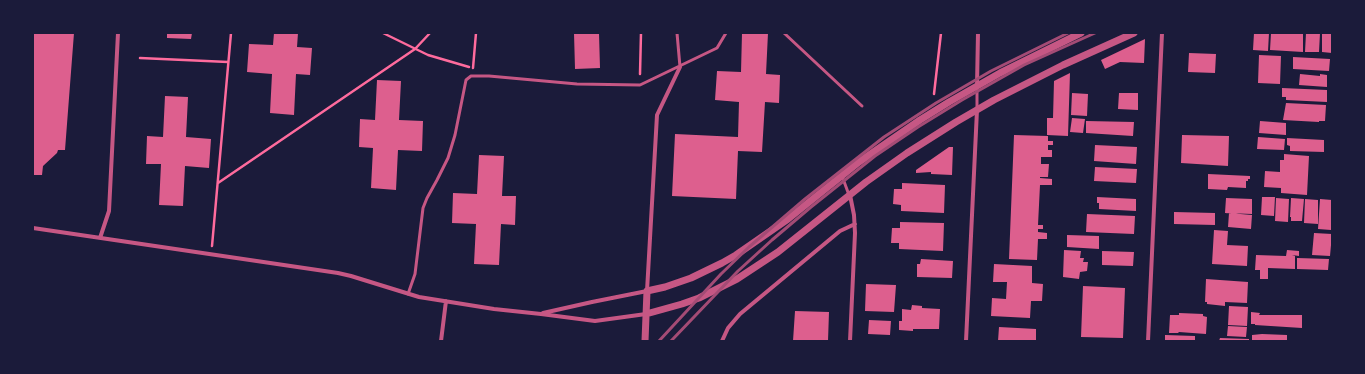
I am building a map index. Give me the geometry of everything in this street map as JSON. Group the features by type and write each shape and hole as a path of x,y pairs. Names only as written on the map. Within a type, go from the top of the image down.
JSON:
{"street":[{"path":"100,238 109,211 118,33"},
{"path":"977,86 978,33"},
{"path":"540,314 665,287 691,278 729,259 761,239 842,175 920,120 977,86 1081,33"},
{"path":"33,228 338,273 408,294 494,309 595,321 646,314 699,298 737,278 778,252 850,195 907,153 956,122 1063,65 1134,33"},
{"path":"1148,341 1162,33"},
{"path":"645,341 657,115 680,67"},
{"path":"966,341 976,110"},
{"path":"850,195 855,224 850,341"},
{"path":"722,341 728,328 740,314 840,231 855,224"},
{"path":"441,341 446,301"}],"lane":[{"path":"677,33 680,67"},
{"path":"408,294 415,274 423,208 448,158 455,135 466,80 471,76 489,76 577,84 640,85 718,48 726,33"},
{"path":"784,33 862,106"},
{"path":"976,110 977,86"},
{"path":"842,175 850,195"}],"path":[{"path":"211,254 231,33"},
{"path":"383,33 428,55 473,68 476,33"},
{"path":"218,183 415,49 430,33"},
{"path":"641,33 640,75 647,74"},
{"path":"934,94 940,33"},
{"path":"140,58 228,62"}],"building":[{"path":"33,33 74,33 65,150 58,150 57,153 43,166 42,175 33,175"},
{"path":"167,33 192,33 191,39 167,38"},
{"path":"274,33 298,33 297,47 312,48 310,75 296,74 294,115 270,113 272,74 247,72 249,44 273,45"},
{"path":"574,33 599,33 600,68 575,69"},
{"path":"742,33 768,33 766,74 780,75 779,103 765,102 762,152 738,151 736,199 672,196 675,134 738,137 739,102 715,100 717,71 741,72"},
{"path":"1254,33 1269,33 1268,51 1253,50"},
{"path":"1271,33 1303,33 1303,52 1270,50"},
{"path":"1306,33 1320,33 1319,52 1305,52"},
{"path":"1322,33 1332,33 1332,53 1322,52"},
{"path":"1145,39 1144,63 1120,62 1105,69 1101,60"},
{"path":"1189,53 1216,54 1215,73 1188,72"},
{"path":"1259,55 1281,56 1280,84 1258,83"},
{"path":"1293,57 1330,59 1329,71 1293,69"},
{"path":"1070,73 1068,136 1047,135 1047,118 1053,118 1054,81"},
{"path":"1300,74 1320,76 1320,74 1327,75 1327,87 1299,85"},
{"path":"377,80 401,81 399,120 423,121 422,151 398,150 396,190 371,188 373,148 359,147 360,119 375,120"},
{"path":"1282,88 1327,90 1327,102 1286,100 1286,97 1282,97"},
{"path":"1072,93 1088,94 1087,116 1071,115"},
{"path":"1119,93 1138,93 1138,110 1118,109"},
{"path":"165,96 188,97 186,137 211,139 209,168 185,166 183,206 159,205 161,164 146,164 147,136 163,137"},
{"path":"1286,103 1326,105 1325,121 1283,120"},
{"path":"1072,118 1085,119 1083,133 1070,132"},
{"path":"1086,121 1134,122 1133,136 1086,133"},
{"path":"1260,121 1286,123 1286,135 1259,133"},
{"path":"1014,135 1048,136 1048,141 1053,141 1053,145 1048,145 1048,150 1052,150 1052,157 1041,157 1041,164 1049,164 1048,177 1040,178 1052,179 1052,185 1040,185 1038,225 1043,225 1043,229 1038,229 1038,232 1047,233 1047,239 1038,239 1037,260 1009,259"},
{"path":"1182,135 1229,136 1228,166 1181,163"},
{"path":"1258,137 1285,139 1284,150 1257,149"},
{"path":"1287,138 1324,140 1324,152 1290,151 1290,146 1287,145"},
{"path":"1095,145 1137,147 1136,164 1094,161"},
{"path":"949,147 953,147 952,175 931,174 931,172 916,173 916,170"},
{"path":"1284,154 1309,156 1307,195 1281,193 1281,188 1264,187 1265,171 1280,172 1280,160 1284,160"},
{"path":"479,155 504,156 502,196 516,196 515,225 501,224 499,265 474,264 476,224 452,223 453,193 477,194"},
{"path":"1095,167 1137,169 1136,183 1094,181"},
{"path":"1208,174 1250,176 1250,179 1246,181 1246,188 1228,187 1227,190 1208,189"},
{"path":"902,183 945,185 944,213 901,211 901,205 893,204 894,189 902,189"},
{"path":"1097,197 1136,199 1136,211 1099,209"},
{"path":"1262,197 1275,197 1274,216 1261,215"},
{"path":"1226,198 1252,199 1252,214 1225,213"},
{"path":"1276,198 1289,199 1288,222 1275,221"},
{"path":"1291,198 1304,199 1302,221 1291,221"},
{"path":"1305,199 1318,200 1318,224 1304,223"},
{"path":"1320,199 1332,200 1331,230 1318,229"},
{"path":"1174,212 1215,213 1215,225 1174,224"},
{"path":"1229,213 1252,215 1251,229 1228,227"},
{"path":"1087,214 1135,216 1134,234 1086,232"},
{"path":"900,222 944,223 943,251 899,249 899,243 891,243 892,228 900,228"},
{"path":"1214,230 1228,231 1227,245 1248,246 1247,266 1212,264"},
{"path":"1314,233 1332,234 1330,256 1312,255"},
{"path":"1067,235 1099,236 1099,249 1067,247"},
{"path":"1064,250 1081,251 1080,258 1084,258 1083,262 1088,262 1087,271 1080,272 1079,279 1063,277"},
{"path":"1287,250 1299,251 1299,256 1292,255 1295,256 1295,269 1268,268 1268,279 1260,279 1260,270 1255,270 1256,255 1286,256"},
{"path":"1102,251 1134,252 1133,266 1102,265"},
{"path":"1297,258 1329,259 1328,270 1297,269"},
{"path":"921,259 953,261 952,278 917,277 917,264 920,264"},
{"path":"994,264 1032,266 1032,283 1043,284 1042,301 1031,301 1030,318 991,316 992,298 1006,299 1007,282 993,282"},
{"path":"1206,279 1248,282 1247,303 1225,302 1225,306 1207,304 1207,302 1205,302"},
{"path":"866,284 896,285 894,312 865,311"},
{"path":"1083,286 1125,288 1123,338 1081,337"},
{"path":"912,305 922,306 922,308 940,309 939,329 913,329 913,331 899,330 899,321 902,321 902,309 911,310"},
{"path":"1229,306 1248,307 1247,326 1228,325"},
{"path":"795,311 829,312 828,341 793,341"},
{"path":"1251,312 1260,313 1259,315 1302,315 1302,328 1251,324"},
{"path":"1179,313 1203,314 1203,316 1207,317 1206,334 1179,332 1169,333 1170,315 1179,315"},
{"path":"869,320 891,321 890,335 868,334"},
{"path":"1228,326 1247,327 1246,337 1227,336"},
{"path":"999,327 1036,329 1036,341 998,341"},
{"path":"1165,335 1195,336 1195,341 1165,341"},
{"path":"1252,335 1287,335 1287,341 1252,341"},
{"path":"1220,338 1249,339 1249,341 1219,341"}],"railway":[{"path":"659,341 721,274 749,247 805,199 884,137 936,103 991,71 1068,33"},
{"path":"671,341 738,271 772,240 875,156 962,100 1024,65 1095,33"}]}
